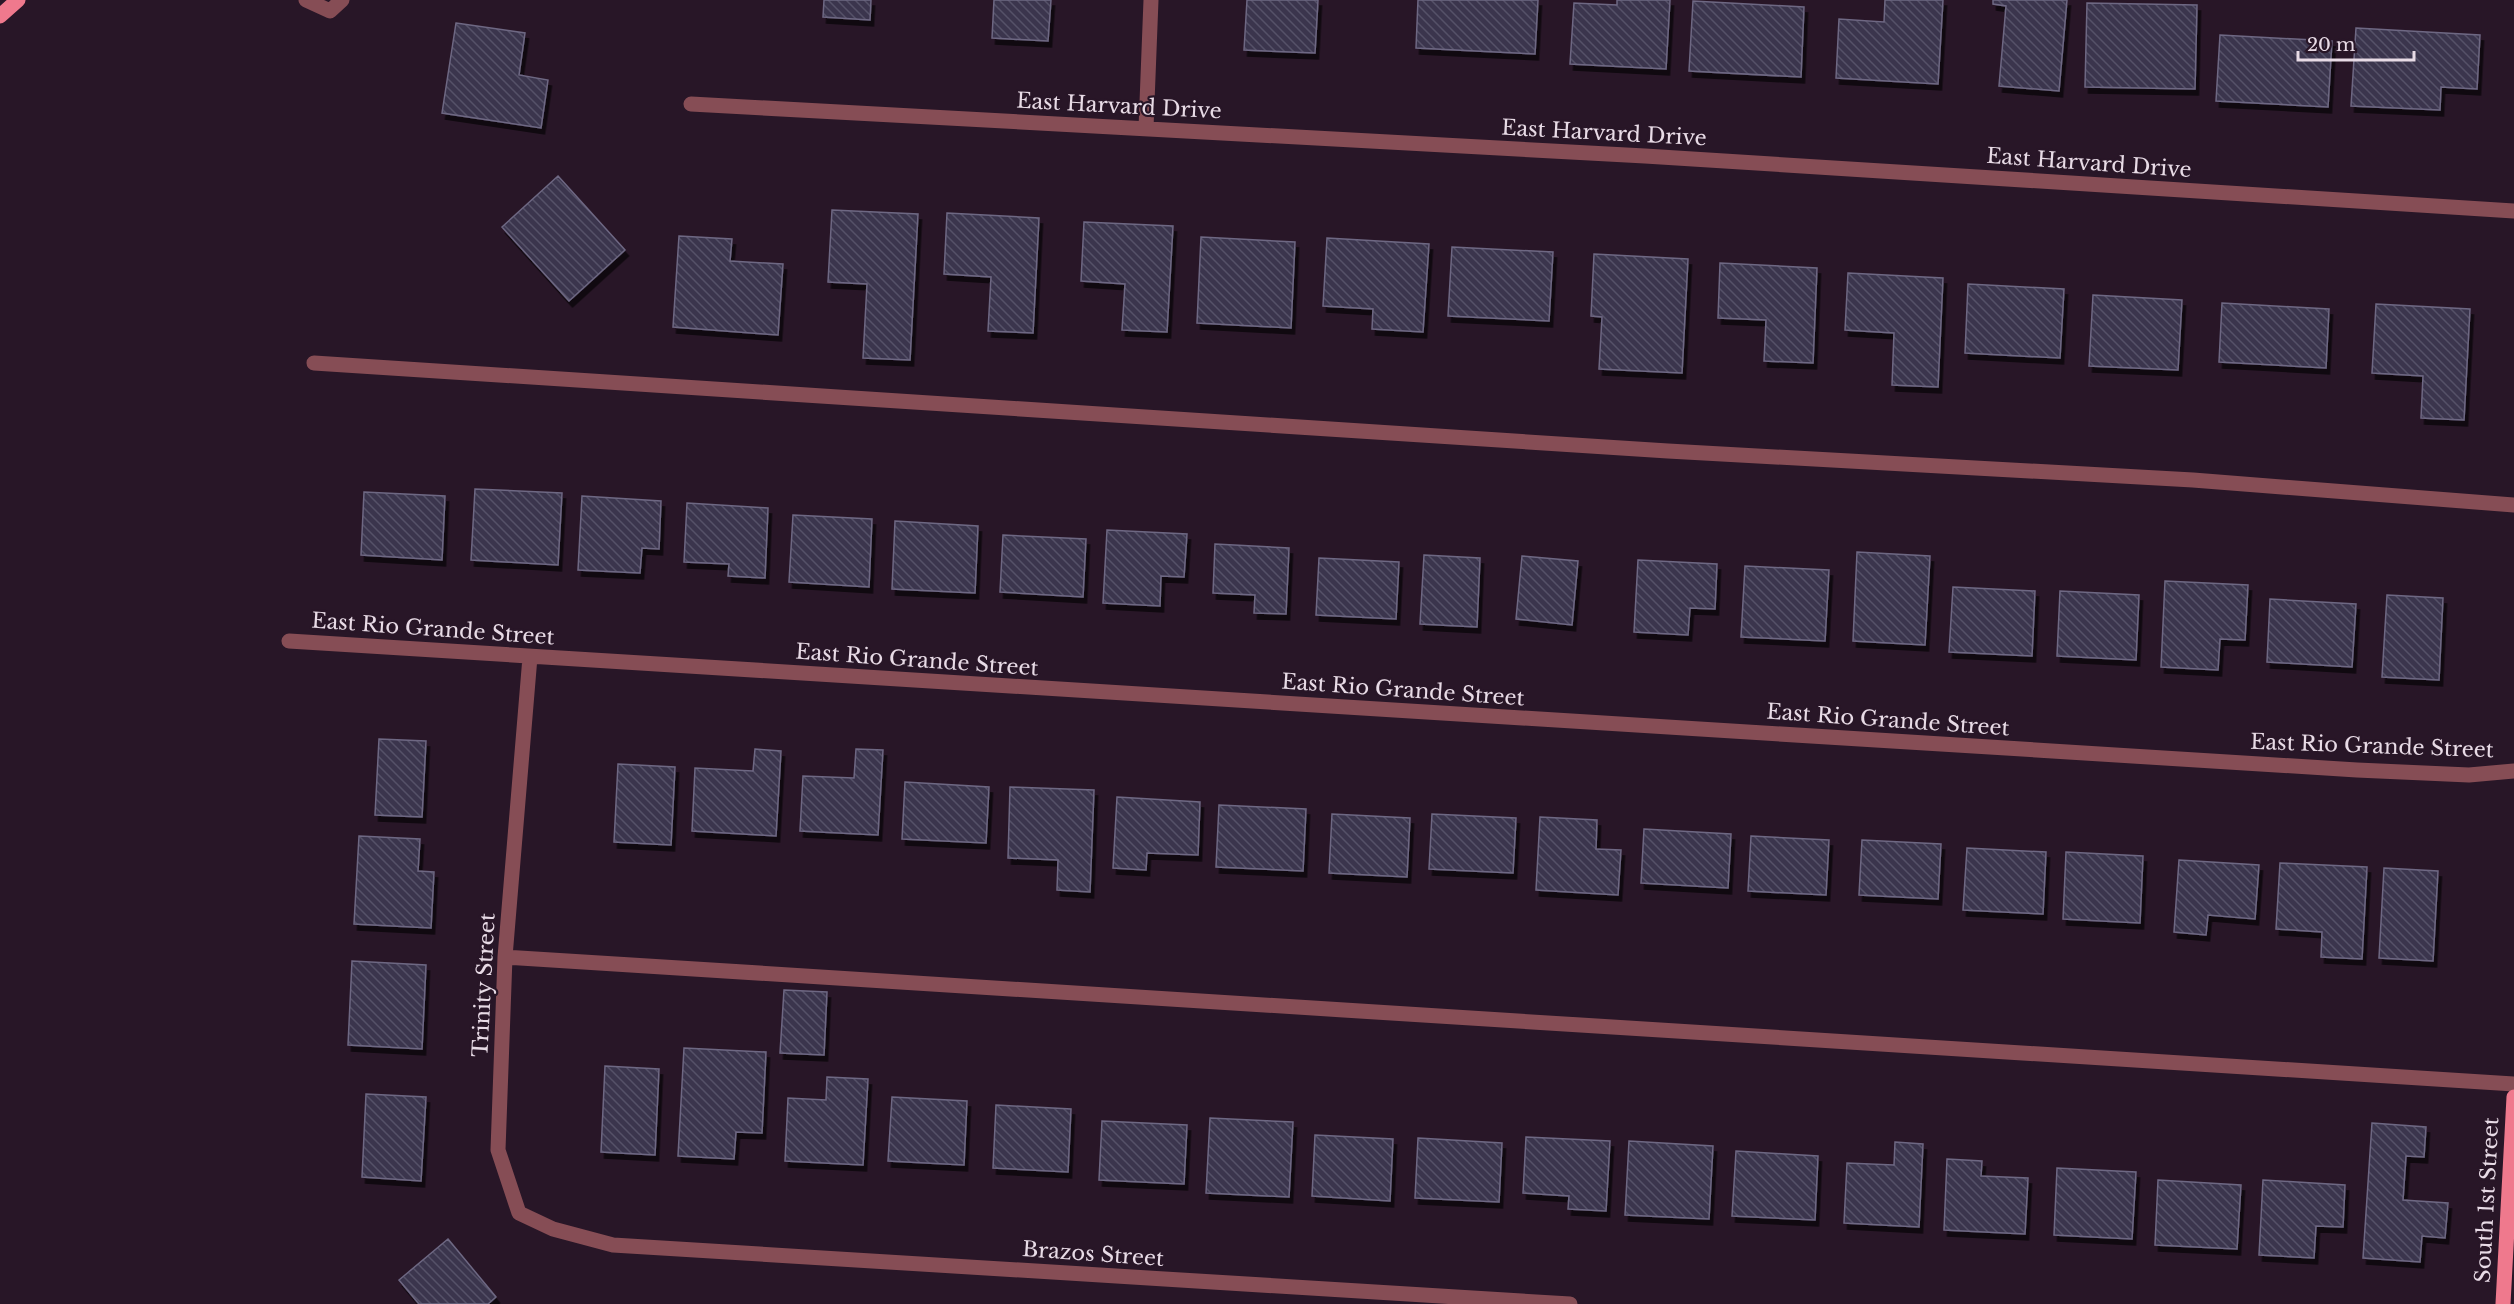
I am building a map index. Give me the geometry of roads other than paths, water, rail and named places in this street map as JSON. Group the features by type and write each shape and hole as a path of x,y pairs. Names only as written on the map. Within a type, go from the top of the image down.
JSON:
{"main road":[{"path":"0,16 18,0"},
{"name":"South 1st Street","path":"2503,1304 2514,1097"}],"street":[{"path":"306,0 330,11 342,0"},
{"path":"1146,128 1151,0"},
{"name":"East Harvard Drive","path":"692,104 1633,155 2514,211"},
{"path":"314,363 1668,451 2193,480 2514,505"},
{"name":"East Rio Grande Street","path":"289,641 2333,769 2469,775 2514,771"},
{"name":"Trinity Street","path":"530,657 505,957 498,1150 519,1213 553,1229 613,1245"},
{"path":"505,957 2514,1084"},
{"name":"Brazos Street","path":"613,1245 1570,1304"}]}
